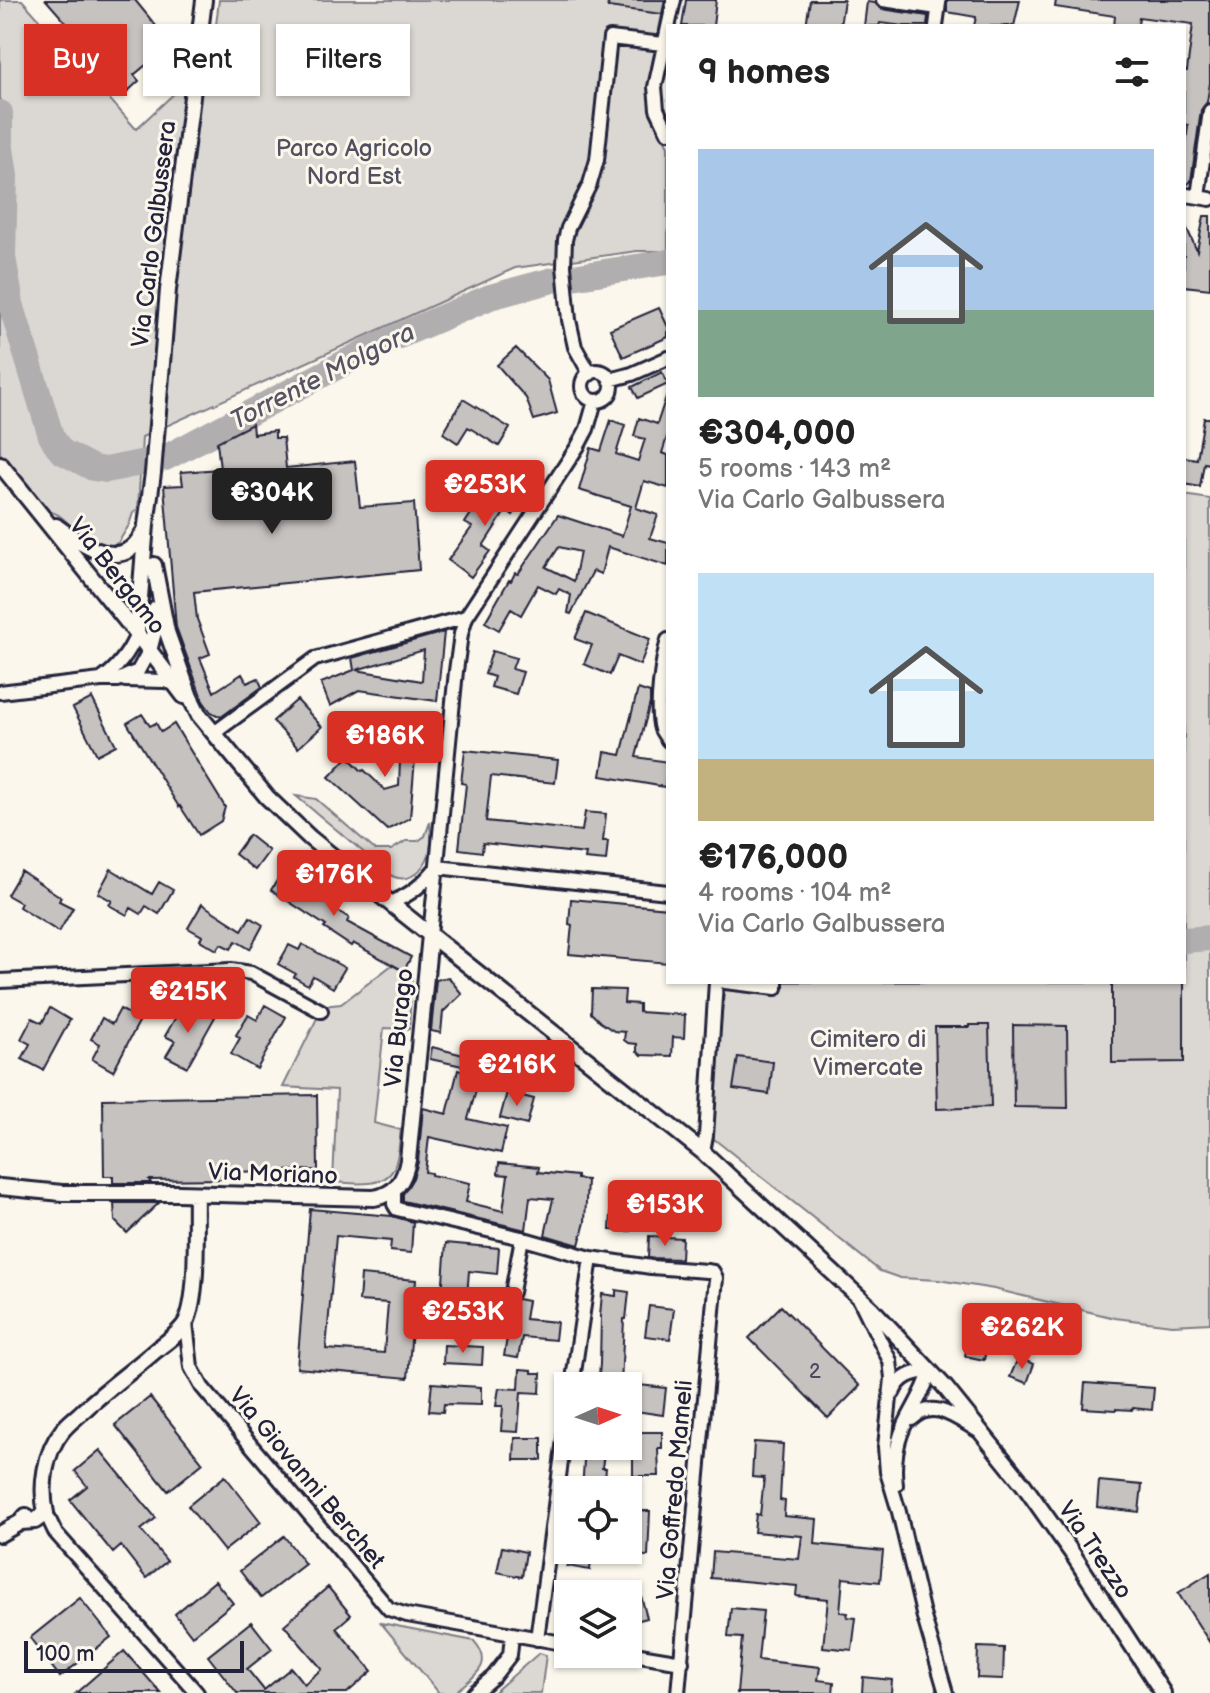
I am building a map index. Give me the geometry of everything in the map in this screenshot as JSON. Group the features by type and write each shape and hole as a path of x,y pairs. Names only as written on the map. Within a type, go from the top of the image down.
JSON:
{"street":[{"name":"Via Carlo Galbussera","path":"137,634 168,290 204,0"},
{"path":"668,24 674,0"},
{"path":"883,0 939,4 936,24"},
{"path":"666,32 656,75 655,99 666,128"},
{"path":"663,44 610,38 597,160 590,184 566,234 564,266 575,347 590,374 602,372 610,380 666,359"},
{"path":"1204,198 1210,111"},
{"name":"Via Burago","path":"590,374 584,380 582,389 587,397 595,401 609,395 612,388 610,380"},
{"name":"Via Burago","path":"394,1190 405,1176 408,1160 461,634 466,617 578,446 587,429 595,401"},
{"name":"Via Bergamo","path":"0,464 199,715"},
{"name":"Via Carlo Galbussera","path":"149,651 155,628 153,473"},
{"path":"41,516 89,548 106,553 122,552 134,546 146,525"},
{"name":"Via Carlo Galbussera","path":"154,565 167,632 181,676 199,715 267,797 310,838 703,1152 857,1294 985,1434"},
{"path":"214,733 315,659 466,617"},
{"path":"101,680 125,657 137,634"},
{"path":"666,646 661,662 660,712 661,729 666,737"},
{"path":"118,680 138,671 149,651"},
{"path":"0,692 101,680 154,680 175,684"},
{"path":"390,903 417,889 437,867 666,892"},
{"path":"0,981 231,970 251,973 321,1011"},
{"path":"703,1152 716,984"},
{"path":"742,984 776,988 776,984"},
{"name":"Via Moriano","path":"0,1187 62,1193 374,1198 386,1196 394,1190"},
{"path":"394,1190 397,1209 522,1238 591,1258 574,1372"},
{"path":"192,1194 186,1323 63,1430 51,1449 43,1492 45,1511 55,1532 197,1693"},
{"path":"512,1292 522,1238"},
{"name":"Via Goffredo Mameli","path":"591,1258 651,1267 710,1271 716,1278 678,1693"},
{"path":"857,1294 890,1361 892,1378 886,1468 946,1693"},
{"name":"Via Giovanni Berchet","path":"186,1323 191,1367 202,1387 389,1609 554,1642"},
{"path":"888,1413 894,1390 900,1382 909,1375 930,1371 924,1392 899,1440 895,1465 899,1512"},
{"path":"904,1427 921,1411 934,1409 985,1434"},
{"name":"Via Trezzo","path":"985,1434 1048,1518 1163,1693"},
{"path":"537,1639 561,1460"},
{"path":"0,1534 21,1522 30,1512 45,1511"},
{"path":"474,1693 493,1677 510,1655 512,1635"},
{"path":"642,1655 682,1662"}],"green space":[{"name":"Parco Agricolo Nord Est","path":"0,0 22,0 43,24 24,24 24,96 107,96 136,129 171,96 260,96 260,24 216,24 219,0 608,0 607,7 662,14 648,92 651,112 666,142 666,251 637,251 515,268 142,437 138,510 133,513 118,543 95,545 64,519 47,511 0,453"},
{"name":"Cimitero di Vimercate","path":"1186,495 1210,499 1210,1323 1172,1325 1115,1318 994,1289 938,1280 900,1278 880,1271 714,1139 711,1127 725,984 1186,984"},
{"path":"296,796 316,799 375,850 391,850 406,841 418,841 425,836 430,822 428,858 414,875 407,878 392,876"},
{"path":"392,965 412,976 409,1029 384,1028 374,1123 401,1130 397,1159 389,1175 375,1182 333,1182 337,1090 283,1087 323,1006 341,1004"},
{"path":"381,1623 474,1641 483,1657 482,1664 474,1676 454,1693 439,1693"},
{"path":"539,1653 546,1655 541,1693 493,1693"}],"building":[{"path":"46,0 135,0 154,24 143,24 143,68 134,75 139,81 127,92 127,24 67,24"},
{"path":"609,0 665,0 662,14 608,7"},
{"path":"686,0 716,0 713,24 682,24"},
{"path":"810,0 844,0 840,24 806,24"},
{"path":"947,0 1020,0 1014,24 974,24 976,17 947,12"},
{"path":"1056,0 1210,0 1210,83 1207,102 1201,110 1191,181 1186,186 1186,71 1193,24 1139,17 1138,24 1114,24 1115,16 1055,7"},
{"path":"867,2 875,3 882,9 928,16 927,24 864,24"},
{"path":"1204,216 1210,216 1210,289 1186,286 1186,226 1197,251"},
{"path":"659,308 666,323 666,338 623,357 610,329"},
{"path":"516,348 548,380 557,413 534,420 526,398 497,365"},
{"path":"662,372 666,380 666,385 638,398 632,387"},
{"path":"666,397 666,440 662,453 666,454 666,487 644,481 636,508 658,515 650,538 666,542 666,565 608,547 601,574 593,571 571,614 568,613 571,595 559,589 556,594 538,585 521,615 511,609 499,630 485,622 509,580 515,573 518,574 558,515 622,536 631,506 579,490 591,448 601,451 611,420 625,425 616,454 638,461 645,439 634,436 639,418 657,424","holes":["559,547 580,552 574,581 546,567"]},
{"path":"463,399 510,428 499,446 468,427 458,443 443,433"},
{"path":"1204,418 1210,418 1210,464 1204,463 1200,487 1186,484 1186,457 1197,459"},
{"path":"252,424 253,434 275,431 275,438 283,438 286,468 355,461 360,507 414,503 419,570 194,592 197,619 210,654 200,658 214,692 242,674 247,683 258,678 262,687 221,717 211,712 203,701 176,627 164,486 183,485 181,472 220,469 217,442"},
{"path":"505,480 527,495 513,515 506,510 483,546 490,551 471,577 448,560 472,527 465,523 476,506 483,511"},
{"path":"586,613 650,639 640,665 618,656 610,675 584,664 592,645 575,639"},
{"path":"444,632 437,701 359,690 330,706 321,683 354,670 352,658","holes":["424,650 422,681 356,670"]},
{"path":"492,651 516,658 512,669 523,672 516,694 491,687 494,677 485,674"},
{"path":"638,689 650,693 636,757 666,762 665,787 601,776 605,752 621,755"},
{"path":"92,698 116,745 97,755 73,708"},
{"path":"297,700 322,727 298,748 273,721"},
{"path":"142,714 150,726 156,723 161,732 174,724 225,807 221,821 199,835 127,723"},
{"path":"390,720 418,723 410,818 387,830 329,777 348,757 385,790 399,786 400,760 387,759"},
{"path":"465,750 558,760 555,783 491,776 486,821 582,831 585,812 606,814 603,841 608,841 606,861 585,859 586,854 483,843 482,852 459,849 466,784 461,783"},
{"path":"249,835 269,851 255,870 235,854"},
{"path":"285,868 330,898 326,903 349,918 347,922 411,957 404,971 353,943 351,946 271,890"},
{"path":"111,869 152,894 159,882 173,890 159,914 146,906 141,914 131,908 127,915 109,905 112,901 98,893"},
{"path":"21,871 61,897 59,901 73,908 59,932 19,907 21,903 7,895"},
{"path":"571,899 666,908 666,963 569,954 572,925 569,924"},
{"path":"202,904 242,930 250,917 263,925 250,949 236,941 231,949 221,944 217,950 200,940 202,936 188,928"},
{"path":"302,944 345,968 333,988 313,976 308,985 278,964 289,945 299,950"},
{"path":"448,977 462,994 443,1012 441,1033 431,1031 436,980"},
{"path":"1112,984 1184,984 1184,1062 1112,1063"},
{"path":"592,989 625,990 624,1003 639,1004 639,1012 685,1015 684,1038 673,1037 672,1056 641,1055 637,1044 624,1040 625,1032 614,1031 600,1022 591,1013"},
{"path":"194,1005 215,1017 187,1067 166,1056 175,1041 165,1036 177,1015 186,1020"},
{"path":"265,1005 286,1017 257,1069 231,1054 240,1038 236,1035 248,1015 257,1020"},
{"path":"50,1008 70,1020 43,1070 22,1059 30,1044 21,1039 32,1018 42,1023"},
{"path":"120,1009 140,1020 113,1071 92,1059 100,1044 91,1039 102,1018 112,1024"},
{"path":"989,1025 991,1107 937,1109 935,1027"},
{"path":"1013,1025 1067,1026 1068,1108 1014,1107"},
{"path":"432,1047 483,1060 481,1070 430,1059"},
{"path":"738,1057 773,1062 769,1094 733,1089"},
{"path":"458,1070 480,1076 468,1119 507,1128 501,1153 429,1137 425,1172 470,1183 466,1202 503,1211 508,1175 498,1174 499,1163 539,1167 538,1172 587,1180 585,1222 579,1245 545,1235 553,1199 530,1197 526,1230 403,1201 403,1194 418,1162 423,1108 447,1114"},
{"path":"507,1092 534,1099 527,1125 500,1118"},
{"path":"317,1095 318,1170 225,1172 225,1179 149,1180 151,1183 113,1183 113,1176 104,1176 103,1099"},
{"path":"612,1200 632,1202 631,1231 610,1230"},
{"path":"114,1203 159,1203 127,1233 115,1221"},
{"path":"310,1209 392,1216 413,1222 411,1253 390,1251 391,1241 336,1236 326,1349 384,1353 388,1303 359,1301 361,1275 416,1280 408,1378 297,1368"},
{"path":"649,1236 682,1238 681,1259 648,1258"},
{"path":"446,1243 499,1248 497,1274 469,1271 467,1296 528,1301 525,1319 557,1322 555,1340 522,1337 518,1358 504,1356 509,1326 440,1320"},
{"path":"616,1290 629,1292 624,1319 622,1372 599,1372 602,1294 616,1296"},
{"path":"649,1306 674,1309 670,1339 645,1336"},
{"path":"781,1306 860,1386 828,1418 749,1338"},
{"path":"972,1319 991,1322 984,1360 965,1356"},
{"path":"444,1345 483,1347 482,1365 443,1363"},
{"path":"1018,1358 1034,1364 1027,1383 1010,1377"},
{"path":"520,1369 541,1373 540,1393 521,1392 518,1432 501,1431 503,1406 496,1406 499,1388 519,1389"},
{"path":"432,1383 481,1387 481,1405 444,1404 443,1412 429,1411"},
{"path":"1085,1383 1154,1388 1152,1410 1083,1408"},
{"path":"642,1385 666,1388 663,1415 642,1412"},
{"path":"150,1397 203,1463 168,1491 115,1425"},
{"path":"642,1432 662,1432 662,1448 658,1448 659,1476 633,1476 633,1460 642,1460"},
{"path":"515,1438 542,1438 542,1460 514,1460"},
{"path":"754,1442 783,1444 780,1500 785,1501 784,1516 817,1519 815,1544 883,1551 880,1582 843,1578 840,1612 856,1618 852,1650 823,1647 828,1599 796,1596 797,1586 711,1578 713,1552 799,1559 802,1536 754,1532 756,1514 760,1515 764,1478 752,1477"},
{"path":"100,1450 156,1518 141,1530 167,1561 146,1578 121,1546 113,1553 70,1500 87,1486 75,1471"},
{"path":"584,1460 603,1460 605,1476 583,1476"},
{"path":"225,1476 261,1522 224,1551 188,1506"},
{"path":"1099,1481 1142,1485 1139,1512 1097,1507"},
{"path":"642,1511 650,1511 648,1556 642,1556"},
{"path":"284,1536 305,1564 261,1598 240,1571"},
{"path":"502,1547 526,1552 522,1577 497,1572"},
{"path":"567,1564 591,1564 590,1570"},
{"path":"1210,1573 1210,1643 1178,1593"},
{"path":"215,1581 233,1603 192,1636 175,1614"},
{"path":"328,1587 351,1615 336,1628 372,1671 347,1693 237,1693 208,1656 251,1622 272,1649 247,1669 264,1690 291,1668 304,1684 322,1669 284,1625"},
{"path":"80,1598 111,1637 60,1677 30,1638"},
{"path":"642,1600 647,1618 642,1619"},
{"path":"731,1608 763,1611 758,1660 820,1667 818,1680 834,1682 833,1693 737,1693 742,1638 728,1637"},
{"path":"978,1647 1004,1648 1003,1679 977,1678"},
{"path":"123,1652 161,1693 76,1693"},
{"path":"863,1677 892,1680 891,1693 862,1693"}],"waterway":[{"name":"Torrente Molgora","path":"0,113 0,139"},
{"name":"Torrente Molgora","path":"0,141 5,176 3,257 11,304 51,436 61,451 93,468 106,470 165,458 378,345 490,297 553,280 666,262"},
{"name":"Torrente Molgora","path":"1186,940 1210,938"}]}
